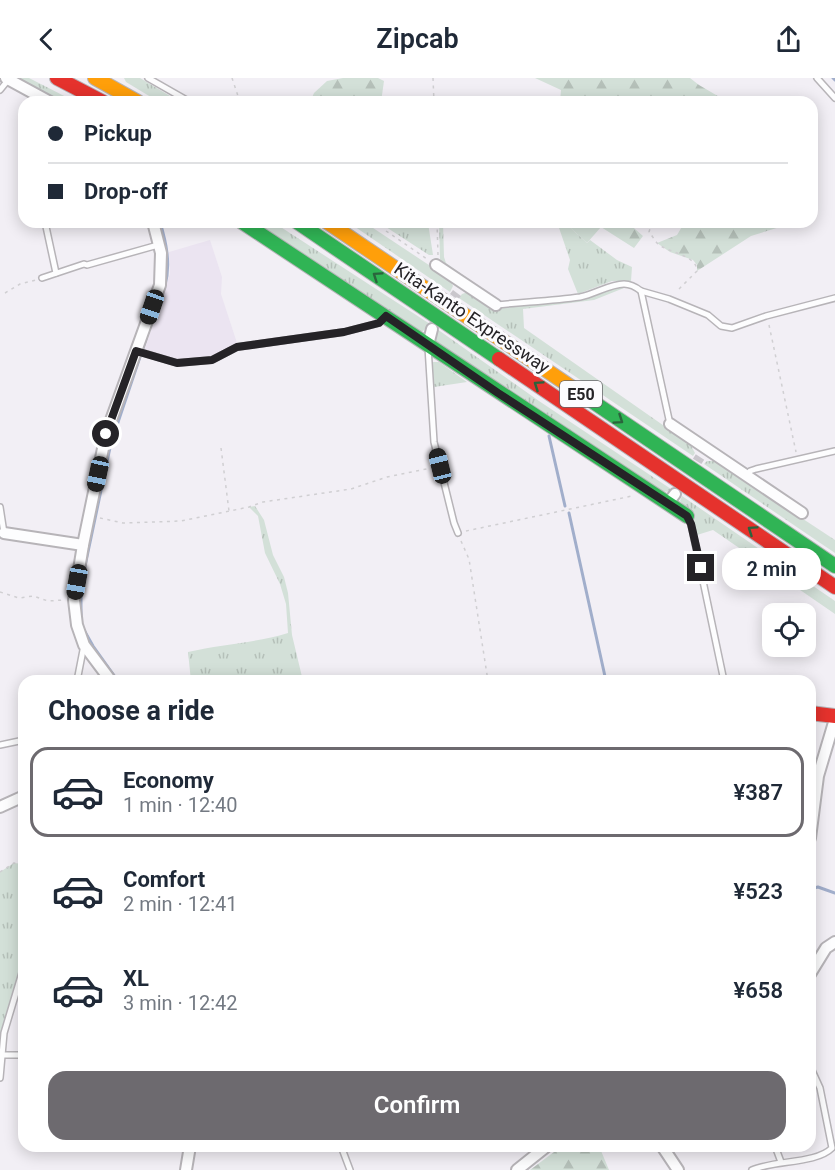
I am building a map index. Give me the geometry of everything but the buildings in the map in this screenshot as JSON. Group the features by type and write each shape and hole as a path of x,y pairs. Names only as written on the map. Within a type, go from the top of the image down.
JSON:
{"main road":[{"path":"57,78 92,96"},
{"path":"95,78 127,96"},
{"path":"251,228 643,487 672,499 687,516"},
{"name":"Kita-Kanto Expressway","path":"306,228 835,587"},
{"name":"Kita-Kanto Expressway","path":"336,228 835,566"},
{"path":"816,714 835,718"}],"street":[{"path":"7,79 39,96"},
{"path":"106,675 84,645 77,625 74,600 106,434 160,285 162,270 160,244 155,228"},
{"path":"436,265 460,289 495,305"},
{"path":"428,345 432,329"},
{"path":"670,424 703,453 746,476 802,513"},
{"path":"2,532 83,545"},
{"path":"816,792 818,776 835,718"},
{"path":"0,807 18,799"},
{"path":"816,964 826,948 835,942"},
{"path":"186,1152 186,1170"},
{"path":"517,1170 540,1152"},
{"path":"666,1152 678,1170"}],"lane":[{"path":"148,78 180,96"},
{"path":"817,78 835,98"},
{"path":"0,90 7,79"},
{"path":"46,228 56,273"},
{"path":"42,278 160,244"},
{"path":"495,305 544,302 582,296 617,285 634,286 641,291 669,299 708,315 721,326 732,328 768,315 835,298"},
{"path":"641,291 670,424"},
{"path":"136,351 177,363 212,360 237,347 344,332 379,323 386,316"},
{"path":"428,345 434,435 458,533"},
{"path":"746,476 750,471 756,469 835,451"},
{"path":"0,507 2,532"},
{"path":"687,516 691,524 723,675"},
{"path":"78,675 84,645"},
{"path":"0,745 18,741"},
{"path":"0,1078 4,1033 18,986"},
{"path":"3,1055 18,1055"},
{"path":"752,1170 781,1162 823,1155 832,1148 820,1088 816,1079"},
{"path":"343,1152 350,1170"},
{"path":"777,1152 781,1162"}],"path":[{"path":"232,78 238,96"},
{"path":"433,78 434,96"},
{"path":"386,231 436,265 437,228"},
{"path":"650,228 649,231 657,243 670,252 693,260 697,266 697,271 669,299"},
{"path":"6,293 20,284 42,278"},
{"path":"768,315 797,460"},
{"path":"221,448 229,512"},
{"path":"89,514 113,521 135,523 181,521 229,512 263,502 351,489 387,477 440,466"},
{"path":"487,675 469,559 458,533 629,497 635,495 643,487"},
{"path":"0,592 19,598 33,596 48,601 74,600"},
{"path":"0,872 14,863 18,863"}],"shaded area":[{"path":"210,240 222,277 221,294 237,343 217,355 179,360 144,351 170,274 169,252"}],"green space":[{"path":"14,78 29,78 64,96 48,96"},
{"path":"124,78 140,78 170,96 149,96 126,82"},
{"path":"343,78 378,78 384,81 382,96 313,96 327,81"},
{"path":"535,78 690,78 718,96 560,96 561,90"},
{"path":"264,228 282,228 430,324 423,331 419,331"},
{"path":"357,228 373,228 450,279 453,286 450,292"},
{"path":"388,228 429,228 433,255 429,255"},
{"path":"439,228 443,228 446,263 499,301 496,302 443,265 440,259"},
{"path":"559,228 571,228 587,243 590,240 617,260 632,267 631,281 612,281 578,294 568,269 570,260"},
{"path":"571,228 600,228 587,243"},
{"path":"603,228 634,228 643,236 634,248"},
{"path":"681,228 777,228 751,236 697,271 697,265 693,260 670,252 657,243 677,235"},
{"path":"617,287 624,288 594,300 523,309 524,328 690,444 695,453 693,456 459,298 468,292 498,308 592,297"},
{"path":"437,329 539,401 671,489 669,492 661,491 436,342 434,333"},
{"path":"432,362 439,362 467,382 434,387"},
{"path":"707,461 715,461 835,540 835,553 704,464"},
{"path":"682,496 835,601 835,614 713,530 697,535 692,515 680,501"},
{"path":"255,506 264,520 273,555 284,577 292,635 302,675 190,675 188,652 288,633 286,604 280,584 265,553 258,516 249,507"},
{"path":"14,863 18,863 18,986 4,1032 0,1078 0,872"},
{"path":"554,1152 602,1152 609,1170 530,1170"}],"waterway":[{"path":"162,228 168,261 165,285"},
{"path":"81,615 81,585 111,443 146,339"},
{"path":"549,436 565,506"},
{"path":"569,513 605,675"},
{"path":"84,630 114,675"},
{"path":"816,888 835,893"}],"tunnel":[{"path":"445,309 457,293"},
{"path":"689,474 700,457"}],"traffic: fast":[{"path":"251,228 687,516"},
{"path":"306,228 499,359"},
{"path":"580,393 835,566"}],"traffic: slow":[{"path":"95,78 127,96"},
{"path":"336,228 580,393"}],"traffic: jam":[{"path":"57,78 92,96"},
{"path":"499,359 835,587"},
{"path":"816,714 835,716"}],"route":[{"path":"106,434 136,351 177,363 212,360 237,347 344,332 379,323 386,316 498,393 687,516 690,519 701,568"}]}
